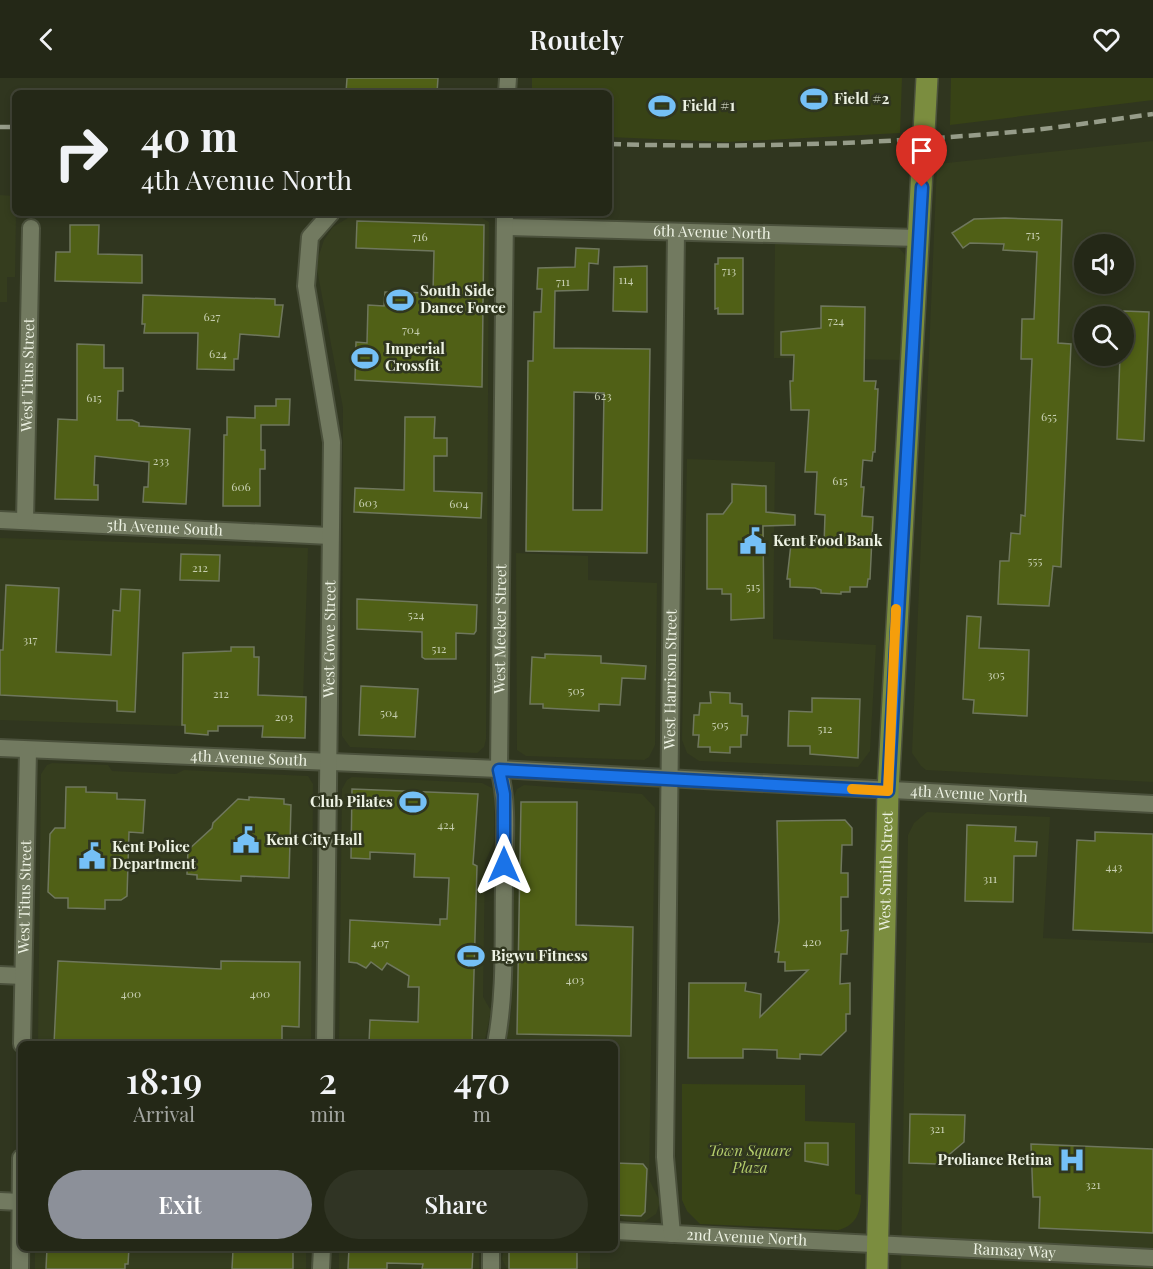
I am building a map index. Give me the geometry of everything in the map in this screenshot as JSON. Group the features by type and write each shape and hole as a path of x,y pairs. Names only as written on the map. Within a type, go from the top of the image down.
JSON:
{"main road":[{"name":"West Smith Street","path":"877,1269 888,791 927,78"}],"street":[{"name":"West Gowe Street","path":"325,1041 332,442 306,286 310,237 328,216"},
{"name":"6th Avenue North","path":"505,220 676,232 918,238"},
{"name":"West Meeker Street","path":"496,1041 502,1007 504,841 504,794 499,770 505,220"},
{"name":"West Titus Street","path":"25,521 32,228"},
{"name":"West Harrison Street","path":"672,1234 664,1157 676,232"},
{"name":"5th Avenue South","path":"0,520 330,536"},
{"name":"4th Avenue South","path":"0,748 499,770"},
{"name":"West Titus Street","path":"22,1041 28,750"},
{"name":"4th Avenue North","path":"499,770 1153,804"},
{"path":"0,975 23,976"},
{"path":"0,1201 18,1202"},
{"name":"2nd Avenue North","path":"618,1231 878,1245"},
{"name":"Ramsay Way","path":"878,1245 1153,1258"},
{"path":"20,1251 20,1269"},
{"path":"321,1269 322,1251"},
{"path":"491,1251 491,1269"}],"shaded area":[{"path":"1153,141 1153,782 926,770 912,753 937,164"},
{"path":"0,195 12,196 12,216 16,216 15,277 7,277 7,302 0,302"},
{"path":"351,216 479,216 489,222 486,739 484,747 477,753 350,747 342,736 343,408 316,264 324,240 333,227"},
{"path":"775,241 894,246 900,249 905,255 900,360 774,358"},
{"path":"687,459 775,462 773,639 876,645 870,751 858,767 699,761 687,753 682,740"},
{"path":"0,538 308,548 302,730 0,720"},
{"path":"516,553 588,556 588,580 657,583 655,745 649,757 644,760 526,756 517,750"},
{"path":"52,763 108,765 112,771 176,774 184,770 308,776 313,784 311,1041 38,1041 41,774 47,765"},
{"path":"352,777 482,783 494,789 494,842 485,862 483,997 491,1011 485,1041 339,1041 342,789 347,780"},
{"path":"524,785 642,794 655,808 649,1179 660,1202 656,1214 644,1222 624,1220 618,1217 618,1041 506,1041 511,1012 513,799 517,789"},
{"path":"927,812 1050,817 1043,938 1153,943 1153,1269 901,1269 908,835 914,823"},
{"path":"35,1251 306,1251 306,1269 35,1269"},
{"path":"339,1251 479,1251 479,1269 339,1269"},
{"path":"503,1251 590,1251 590,1269 507,1269 502,1259"}],"green space":[{"path":"532,78 902,78 900,133 727,142 612,137 612,90 532,90"},
{"path":"951,78 1153,78 1153,100 950,125"},
{"name":"Town Square Plaza","path":"682,1084 805,1085 805,1121 855,1123 855,1194 861,1195 860,1207 853,1222 838,1230 700,1224 687,1211 682,1200"}],"building":[{"path":"347,78 438,78 437,90 346,90"},
{"path":"974,219 1062,220 1058,343 1071,344 1061,567 1053,566 1049,606 998,604 1000,561 1009,561 1011,533 1020,534 1021,515 1025,516 1032,359 1021,359 1022,319 1034,319 1037,252 1003,250 1004,244 970,243 963,248 952,233"},
{"path":"357,221 484,225 482,387 355,380 356,342 367,343 368,305 384,306 385,292 433,293 434,251 356,248"},
{"path":"70,225 99,225 98,254 142,255 142,283 55,281 56,252 70,252"},
{"path":"576,248 599,249 598,264 589,263 588,290 555,291 554,348 650,349 647,553 526,551 528,361 533,361 534,312 541,312 542,289 537,289 538,268 575,267","holes":["574,392 604,393 602,510 573,510"]},
{"path":"718,258 743,258 743,314 718,314 718,308 715,309 715,264 718,264"},
{"path":"647,266 647,312 613,311 614,267"},
{"path":"143,295 275,299 275,305 283,305 279,337 240,334 238,359 234,359 234,370 197,369 198,333 144,333"},
{"path":"821,306 865,307 864,381 876,381 875,389 878,389 875,452 873,452 872,461 863,460 861,487 864,487 862,516 873,517 870,579 868,579 867,587 850,587 850,592 841,592 841,594 821,593 821,590 815,588 790,587 790,579 787,579 791,544 824,545 825,515 815,514 817,472 805,472 809,410 791,410 790,381 793,381 794,355 781,355 781,332 821,328"},
{"path":"1134,311 1149,312 1144,441 1117,439 1120,366 1134,366"},
{"path":"77,344 104,345 104,368 123,368 123,391 118,391 117,420 132,420 139,423 139,426 190,429 186,504 143,502 144,487 148,487 149,462 95,456 94,485 98,485 98,500 55,499 58,419 77,420"},
{"path":"276,399 290,399 289,425 261,425 261,450 265,450 265,469 260,469 260,506 223,506 224,435 227,435 227,417 255,418 255,406 276,406"},
{"path":"405,417 435,417 434,438 447,438 447,456 434,456 434,491 482,493 481,518 354,512 355,488 404,490"},
{"path":"732,484 766,486 766,512 795,515 795,525 763,526 764,618 731,620 731,594 722,594 722,589 707,589 707,514 723,514 732,502"},
{"path":"181,554 220,555 219,581 180,580"},
{"path":"6,585 59,588 56,652 111,655 113,610 120,611 121,589 140,590 135,712 117,711 117,701 0,695 0,650 3,650"},
{"path":"357,599 477,605 476,631 474,634 456,633 456,659 425,659 422,657 422,632 357,629"},
{"path":"967,616 981,617 979,648 1029,650 1027,716 973,713 974,700 963,699"},
{"path":"231,647 254,647 254,657 259,657 258,695 306,697 305,738 262,737 263,726 218,726 218,731 208,731 208,735 185,733 185,725 182,725 183,653 231,651"},
{"path":"545,654 601,656 601,663 646,666 645,679 622,678 620,705 599,704 599,711 543,708 543,704 530,704 532,657 545,658"},
{"path":"361,686 418,689 415,737 359,735"},
{"path":"710,692 730,693 730,703 742,704 742,716 748,716 747,735 741,735 741,747 730,747 730,753 710,752 710,747 698,747 699,735 693,735 694,715 699,715 700,703 711,703"},
{"path":"812,698 860,699 858,758 810,754 810,746 788,746 789,711 812,712"},
{"path":"66,787 86,787 86,792 117,793 117,799 145,800 143,833 129,832 127,896 121,900 105,900 105,909 68,908 68,898 55,898 48,892 50,834 55,828 65,828"},
{"path":"352,789 478,794 473,864 477,866 472,1041 369,1041 370,1020 418,1022 419,987 408,987 409,976 387,963 382,970 371,962 366,968 349,962 350,920 440,925 440,919 447,919 449,878 414,877 415,854 370,852 370,859 351,858"},
{"path":"249,797 284,799 284,804 291,805 289,878 241,876 241,881 197,879 197,875 187,874 188,850 238,799 249,800"},
{"path":"521,802 577,802 576,925 633,927 631,1036 517,1034"},
{"path":"845,820 852,828 852,845 842,845 841,873 848,873 848,897 841,897 841,931 848,930 847,954 841,954 840,984 850,983 850,1014 846,1014 846,1031 821,1055 800,1054 800,1059 777,1058 777,1050 743,1049 743,1058 688,1058 689,983 746,983 745,991 761,994 760,1017 808,970 785,971 785,962 778,962 779,952 775,952 779,921 777,821"},
{"path":"967,825 1016,827 1015,841 1037,842 1036,856 1014,856 1013,902 965,901"},
{"path":"1095,832 1153,834 1153,933 1073,930 1077,840 1095,841"},
{"path":"58,961 221,969 221,961 300,962 299,1027 282,1026 282,1041 54,1041"},
{"path":"910,1114 965,1115 964,1142 938,1164 909,1163"},
{"path":"805,1143 828,1143 828,1165 805,1161"},
{"path":"1031,1144 1153,1149 1153,1233 1039,1228 1040,1197 1033,1197"},
{"path":"618,1163 643,1164 647,1169 645,1212 641,1216 618,1215"},
{"path":"47,1251 129,1251 128,1264 125,1264 125,1269 46,1269"},
{"path":"233,1251 293,1251 293,1269 232,1269"},
{"path":"349,1251 473,1251 472,1269 422,1269 423,1264 387,1263 387,1269 348,1269"},
{"path":"509,1251 577,1252 577,1269 509,1269"}],"railway":[{"path":"612,144 710,146 912,140 1031,130 1153,114"},
{"path":"0,127 12,127"}],"slow traffic":[{"path":"852,789 888,791 896,609"}],"place":[{"name":"Field #2","path":"814,99"},
{"name":"Field #1","path":"662,106"},
{"name":"South Side Dance Force","path":"400,300"},
{"name":"Imperial Crossfit","path":"365,358"},
{"name":"Kent Food Bank","path":"753,541"},
{"name":"Club Pilates","path":"413,802"},
{"name":"Kent City Hall","path":"246,840"},
{"name":"Kent Police Department","path":"92,856"},
{"name":"Bigwu Fitness","path":"471,956"},
{"name":"Proliance Retina","path":"1072,1160"}],"route":[{"path":"504,865 504,794 499,770 888,791 899,559 922,187"}]}
